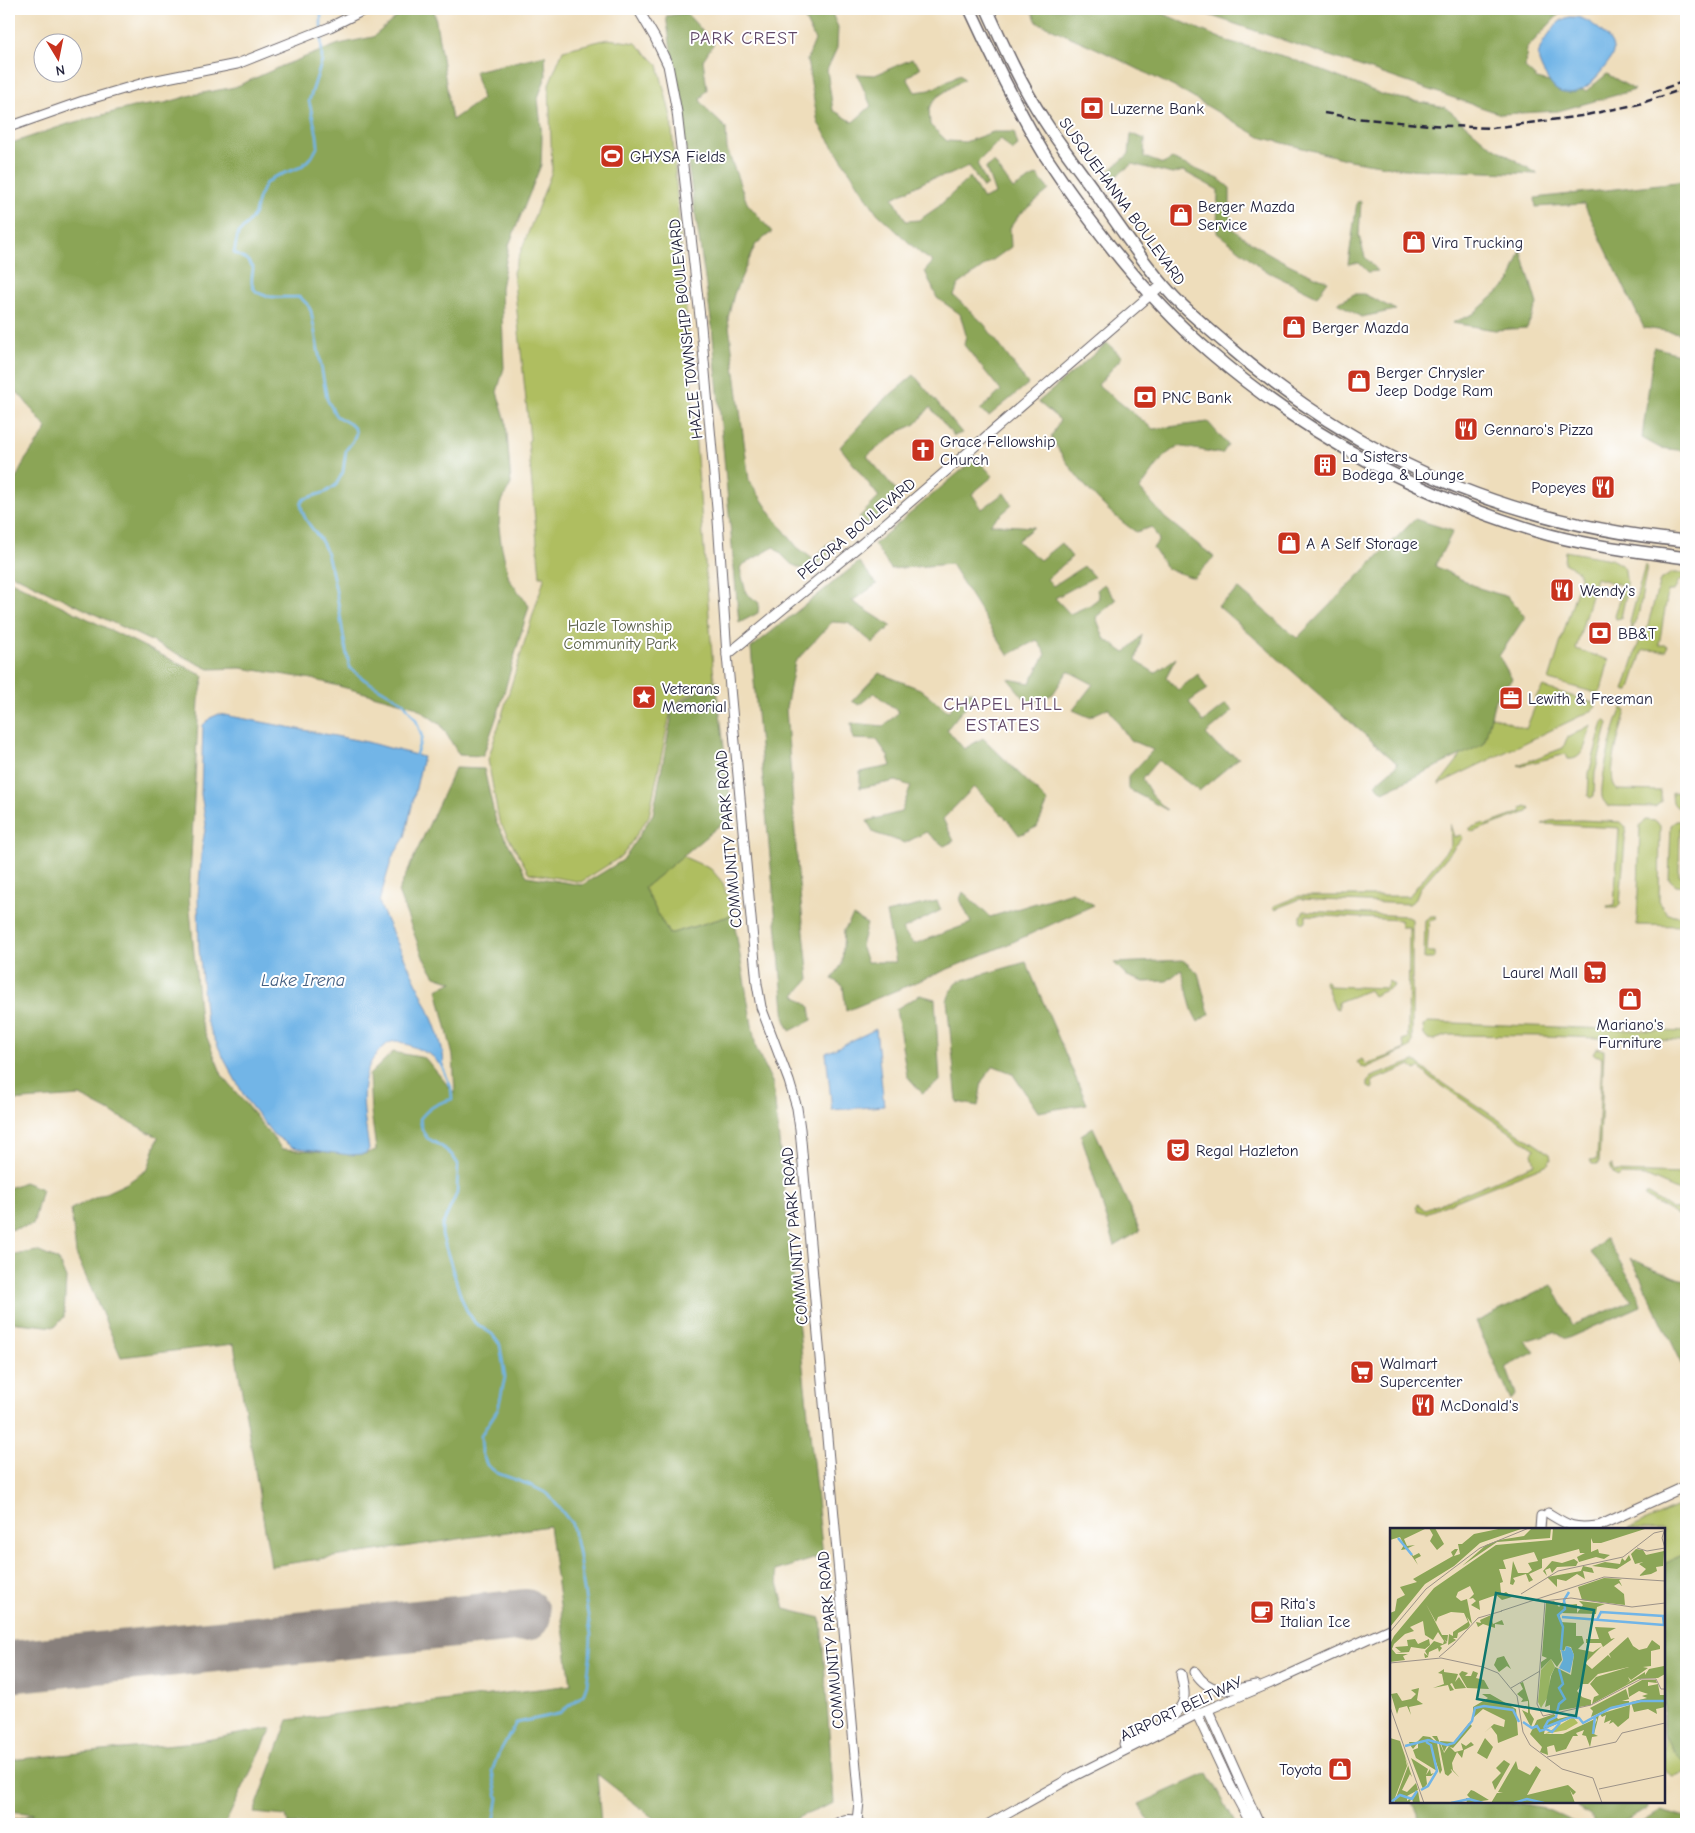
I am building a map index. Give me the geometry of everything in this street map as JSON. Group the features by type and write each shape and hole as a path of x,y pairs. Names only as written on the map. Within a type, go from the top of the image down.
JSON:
{"highway":[{"name":"SUSQUEHANNA BOULEVARD","path":"970,9 1021,113 1045,155 1116,253 1151,294 1212,354 1261,392 1316,432 1386,472 1422,490 1472,510 1538,532 1607,547 1686,558"},
{"name":"SUSQUEHANNA BOULEVARD","path":"987,9 1007,54 1045,121 1143,260 1179,302 1276,386 1372,447 1460,489 1541,516 1606,531 1686,541"}],"street":[{"path":"9,128 83,101 147,82 237,64 330,26 366,9"},
{"name":"HAZLE TOWNSHIP BOULEVARD","path":"638,9 668,65 676,104 701,326 718,520 727,655"},
{"name":"PECORA BOULEVARD","path":"727,655 858,547 1163,284"},
{"name":"COMMUNITY PARK ROAD","path":"727,655 756,984 761,1008 789,1081 800,1129 859,1802 859,1823"},
{"path":"1540,1528 1544,1514 1570,1526 1596,1528 1686,1486"},
{"name":"AIRPORT BELTWAY","path":"989,1824 1074,1776 1197,1714 1271,1683 1390,1628"},
{"path":"1196,1672 1201,1682 1211,1688 1232,1690 1271,1683"},
{"path":"1074,1776 1091,1762 1156,1727 1181,1708 1184,1698 1182,1674"},
{"path":"1208,1710 1259,1824"},
{"path":"1197,1714 1251,1824"},
{"path":"1217,1757 1222,1757 1236,1782 1242,1785"},
{"path":"836,1824 847,1819 859,1823"}],"green space":[{"path":"409,9 434,9 452,120 482,99 475,71 545,55 546,76 538,98 542,137 541,165 509,245 501,288 504,368 497,392 506,421 511,484 500,505 499,527 501,543 509,579 529,606 499,710 483,756 459,755 441,725 414,706 312,679 241,668 209,669 9,573 9,493 25,460 47,429 21,396 9,385 9,144 68,124 133,107 165,103 192,95 235,87 339,44 373,37 400,14"},
{"path":"800,9 830,9 838,27 837,48 827,70 833,110 853,122 871,106 857,74 875,75 912,59 921,67 907,78 915,92 930,90 960,74 964,79 937,97 929,108 930,125 947,141 965,142 993,132 1014,132 1018,146 1012,151 1001,139 977,163 987,185 983,188 969,166 949,175 930,179 893,198 906,221 919,220 938,207 970,177 983,199 995,194 986,168 994,162 1013,189 1037,175 1049,190 1018,216 1010,228 1011,247 958,285 954,296 984,324 1028,384 989,416 980,410 1001,391 964,345 966,335 960,314 937,298 925,271 933,262 920,253 877,213 818,123 807,60 815,40"},
{"path":"1031,9 1152,9 1227,41 1287,57 1384,95 1445,107 1487,143 1538,174 1404,169 1349,160 1260,137 1178,89 1102,51 1037,22"},
{"path":"1191,9 1564,9 1527,48 1525,68 1537,79 1586,91 1607,74 1635,90 1558,111 1501,114"},
{"path":"686,13 714,43 703,60 707,89 700,100 708,111 726,128 727,149 747,203 772,232 756,244 734,294 728,318 749,480 772,515 797,547 813,559 834,538 839,544 809,572 791,564 774,547 744,564 740,568 746,593 759,603 758,613 739,623 712,326 666,16"},
{"name":"Hazle Township Community Park","path":"608,39 636,43 658,65 671,117 714,680 672,705 649,816 622,856 581,882 529,873 499,821 488,760 544,579 544,576 540,576 528,441 530,440 513,272 552,171 549,84 563,50"},
{"path":"1131,134 1145,139 1144,157 1163,164 1172,159 1219,179 1230,188 1230,227 1277,258 1328,281 1317,296 1262,269 1217,233 1218,190 1183,171 1172,174 1132,164 1115,177 1108,172 1129,154"},
{"path":"1686,181 1686,334 1644,328 1584,204 1536,207 1535,198"},
{"path":"1361,201 1359,236 1365,257 1378,271 1368,272 1359,263 1348,264 1357,202"},
{"path":"1521,250 1537,304 1527,328 1495,330 1452,323 1473,314 1510,282"},
{"path":"1354,294 1364,294 1396,310 1361,317 1338,303"},
{"path":"1107,343 1122,357 1098,385 1153,429 1208,422 1228,445 1222,454 1178,446 1164,456 1140,489 1165,518 1214,557 1194,578 1167,569 1153,548 1159,540 1152,527 1136,532 1111,513 1088,489 1068,464 1051,437 1060,420 1038,402"},
{"path":"1654,347 1686,356 1686,451 1660,448 1642,438"},
{"path":"914,375 962,433 954,436 930,407 916,424 900,431 867,456 901,496 866,525 859,517 879,497 840,447 878,405"},
{"path":"976,458 993,476 972,494 982,509 1004,493 1012,505 990,524 1034,527 1017,541 1040,560 1061,543 1072,557 1047,579 1053,586 1084,566 1094,577 1055,598 1070,614 1090,605 1099,598 1097,590 1104,584 1116,600 1096,617 1104,638 1125,653 1142,635 1136,661 1155,673 1176,658 1166,677 1178,690 1198,674 1207,689 1189,702 1203,722 1226,704 1233,711 1206,734 1217,746 1239,758 1199,791 1158,760 1142,779 1152,795 1167,810 1128,789 1128,777 1153,750 1130,740 1108,708 1089,717 1073,710 1093,684 1068,671 1053,694 1030,705 1008,679 1030,683 1046,654 1037,640 1008,655 951,564 891,569 874,544"},
{"path":"1415,519 1453,531 1435,566 1479,588 1508,597 1525,617 1499,656 1512,679 1495,700 1484,744 1383,792 1375,784 1398,764 1218,606 1239,589 1297,638"},
{"path":"1565,551 1611,559 1623,566 1625,570 1627,589 1621,618 1616,619 1615,616 1624,586 1596,578 1576,649 1609,660 1601,690 1596,693 1549,680 1580,579 1575,568 1564,563"},
{"path":"859,562 877,584 852,601 891,626 873,643 848,623 832,622 795,662 786,708 798,874 809,979 795,995 810,1007 812,1020 790,1031 785,1020 751,648"},
{"path":"1645,565 1647,566 1639,612 1632,630 1630,622"},
{"path":"1672,573 1686,573 1686,580 1679,580 1674,591 1668,591 1659,645 1668,646 1665,651 1645,650 1642,652 1629,691 1626,691 1624,690 1639,642 1644,639 1660,580"},
{"path":"9,580 204,676 199,700 189,898 200,1020 222,1075 282,1149 364,1154 376,1150 369,1075 393,1052 425,1058 455,1094 453,1056 437,989 453,982 435,976 423,957 398,892 455,768 484,769 496,822 527,876 582,885 623,860 653,814 671,720 671,708 716,680 732,815 644,888 669,934 733,915 756,1048 773,1084 823,1556 775,1571 785,1609 821,1618 834,1803 783,1824 661,1824 597,1774 601,1824 288,1824 286,1816 254,1813 288,1720 571,1685 549,1526 271,1566 234,1344 121,1357 76,1254 71,1209 127,1183 148,1169 158,1137 80,1096 9,1101"},
{"path":"879,673 920,689 948,711 969,691 976,694 947,729 964,749 983,738 1048,802 1037,827 1019,835 1010,823 974,787 943,819 954,841 944,846 926,832 905,843 874,833 867,821 901,812 911,786 896,781 860,788 860,772 891,766 888,756 877,740 853,739 851,723 884,726 899,712 874,693 859,705 852,701"},
{"path":"1543,687 1594,703 1596,707 1439,784 1492,716 1526,729 1536,704 1536,697"},
{"path":"1622,708 1626,711 1615,752 1612,775 1613,784 1617,790 1661,791 1661,802 1655,807 1609,806 1602,798 1603,778 1608,752"},
{"path":"1606,721 1608,723 1595,773 1594,796 1590,798 1588,796 1589,773 1603,722"},
{"path":"1591,725 1582,753 1574,759 1568,759 1566,754 1518,765 1563,748 1567,738"},
{"path":"1672,792 1686,793 1686,808 1675,805 1672,800"},
{"path":"1527,806 1530,809 1528,812 1472,832 1470,830 1470,828 1484,823 1486,825 1522,812 1521,808"},
{"path":"1645,820 1656,821 1660,826 1659,903 1668,914 1686,917 1686,926 1637,925 1640,826"},
{"path":"1550,821 1621,822 1626,827 1620,905 1617,908 1608,908 1607,906 1614,905 1619,828 1542,824"},
{"path":"1676,821 1686,821 1686,827 1680,827 1679,875 1686,875 1686,886 1676,885 1669,879 1671,825"},
{"path":"1450,824 1454,837 1461,835 1462,839 1420,888 1415,900 1409,904 1300,899 1275,909 1274,906 1299,896 1409,896 1451,845"},
{"path":"682,856 711,869 723,883 733,915 669,934 644,888"},
{"path":"963,892 990,917 1072,892 1094,905 1004,946 846,1011 843,986 832,979 842,964 844,930 853,916 867,924 861,946 867,962 896,962 886,913 937,901 941,910 902,930 914,944 971,923 960,899"},
{"path":"1304,911 1408,916 1412,919 1412,1042 1410,1048 1366,1068 1361,1067 1357,1062 1362,1059 1366,1065 1405,1049 1402,1040 1408,1038 1409,927 1401,927 1400,920 1306,915 1306,922 1303,923 1300,921 1300,918"},
{"path":"1431,916 1436,916 1437,919 1429,921 1427,952 1435,952 1435,957 1433,959 1424,959 1425,920"},
{"path":"1183,960 1198,973 1209,1014 1198,1022 1192,1009 1181,970 1167,981 1144,982 1127,976 1114,963"},
{"path":"1026,962 1087,1104 1038,1112 1012,1073 994,1066 982,1081 978,1106 957,1102 947,1000 956,982"},
{"path":"1324,980 1328,982 1328,986 1386,988 1389,981 1394,985 1373,996 1369,990 1338,1002 1338,1009 1335,1008"},
{"path":"920,995 935,999 940,1081 922,1093 907,1076 896,1009"},
{"path":"1428,1022 1686,1032 1686,1043 1684,1041 1542,1036 1448,1035 1434,1040 1427,1039 1424,1035 1423,1026"},
{"path":"1596,1048 1604,1050 1599,1164 1592,1164 1590,1160 1597,1159 1602,1057 1593,1053"},
{"path":"1415,1061 1431,1075 1550,1154 1551,1159 1548,1164 1426,1213 1418,1211 1416,1206 1418,1204 1425,1210 1535,1164 1532,1153 1535,1149 1429,1077 1420,1068 1415,1070 1411,1065 1372,1081 1372,1089 1368,1087 1368,1081 1371,1077"},
{"path":"1093,1127 1140,1231 1115,1246 1081,1135"},
{"path":"1610,1165 1612,1165 1615,1172 1686,1174 1686,1194 1645,1176 1621,1175 1618,1178 1613,1173"},
{"path":"24,1182 42,1189 33,1225 9,1230 9,1188"},
{"path":"1645,1194 1672,1209 1686,1208 1686,1220 1645,1197"},
{"path":"1606,1238 1637,1291 1641,1306 1566,1339 1555,1332 1525,1341 1535,1352 1506,1367 1516,1394 1511,1400 1476,1322 1552,1285 1573,1325 1632,1301 1591,1253"},
{"path":"37,1251 58,1260 66,1278 64,1317 55,1327 9,1322 9,1256"},
{"path":"1631,1258 1686,1281 1686,1372"},
{"path":"1686,1503 1686,1771 1673,1777 1665,1769 1665,1528 1631,1528"},
{"path":"1686,1553 1686,1760 1683,1762 1672,1750 1665,1736 1665,1564"},
{"path":"272,1728 225,1824 9,1824 9,1821 34,1814 9,1811 9,1760 195,1742"},
{"path":"1208,1773 1236,1824 1150,1824 1139,1804"},
{"path":"1412,1803 1513,1803 1550,1810 1578,1824 1422,1824"},
{"path":"1570,1803 1645,1803 1648,1809 1619,1824 1596,1824 1590,1816"},
{"path":"1661,1811 1686,1818 1686,1824 1640,1824"}],"water":[{"path":"1569,17 1578,17 1596,26 1611,42 1613,52 1611,59 1587,86 1576,92 1564,93 1556,90 1543,71 1539,60 1539,50 1553,28"},
{"name":"Lake Irena","path":"219,714 367,742 423,757 405,837 392,858 379,902 438,1034 443,1053 443,1067 439,1065 434,1057 397,1041 385,1045 380,1050 372,1061 364,1085 364,1111 369,1150 364,1154 349,1155 292,1147 273,1134 247,1101 206,1021 199,949 198,896 206,824 201,794 203,725 210,718"},
{"path":"876,1029 884,1106 832,1110 826,1053"}],"waterway":[{"path":"321,9 321,28"},
{"path":"321,34 322,61 309,101 318,146 313,155 301,167 274,177 265,184 258,199 255,213 238,234 234,253 247,260 253,267 252,284 259,293 272,297 300,297 308,305 311,311 327,399 336,416 355,429 356,433 353,441 346,450 343,472 336,485 326,492 304,499 301,503 302,510 327,553 350,668 365,680 403,702 416,720 422,737 415,757"},
{"path":"441,1064 451,1087 452,1099 434,1106 420,1119 422,1129 427,1138 452,1155 458,1164 457,1193 442,1226 442,1235 466,1309 475,1323 492,1334 500,1345 505,1377 498,1409 481,1435 482,1453 487,1465 497,1473 548,1494 572,1524 591,1635 587,1684 583,1695 558,1714 516,1723 498,1755 492,1771 498,1798 494,1824"}],"runway":[{"path":"9,1667 525,1615"}],"railway":[{"path":"1653,92 1686,81"},
{"path":"1324,113 1354,118 1430,125 1492,128 1581,116 1639,104 1686,88"}],"place":[{"name":"Luzerne Bank","path":"1092,108"},
{"name":"GHYSA Fields","path":"612,156"},
{"name":"Berger Mazda Service","path":"1181,215"},
{"name":"Vira Trucking","path":"1414,242"},
{"name":"Berger Mazda","path":"1294,327"},
{"name":"Berger Chrysler Jeep Dodge Ram","path":"1359,381"},
{"name":"PNC Bank","path":"1145,397"},
{"name":"Gennaro's Pizza","path":"1466,429"},
{"name":"Grace Fellowship Church","path":"923,450"},
{"name":"La Sisters Bodega & Lounge","path":"1325,465"},
{"name":"Popeyes","path":"1603,487"},
{"name":"A A Self Storage","path":"1289,543"},
{"name":"Wendy's","path":"1562,590"},
{"name":"BB&T","path":"1600,633"},
{"name":"Veterans Memorial","path":"644,697"},
{"name":"Lewith & Freeman","path":"1511,698"},
{"name":"Laurel Mall","path":"1595,972"},
{"name":"Mariano's Furniture","path":"1630,999"},
{"name":"Regal Hazleton","path":"1178,1150"},
{"name":"Walmart Supercenter","path":"1362,1372"},
{"name":"McDonald's","path":"1423,1405"},
{"name":"Rita's Italian Ice","path":"1262,1612"},
{"name":"Toyota","path":"1340,1769"}],"district":[{"name":"PARK CREST","path":"744,38"},
{"name":"CHAPEL HILL ESTATES","path":"1003,714"}]}
